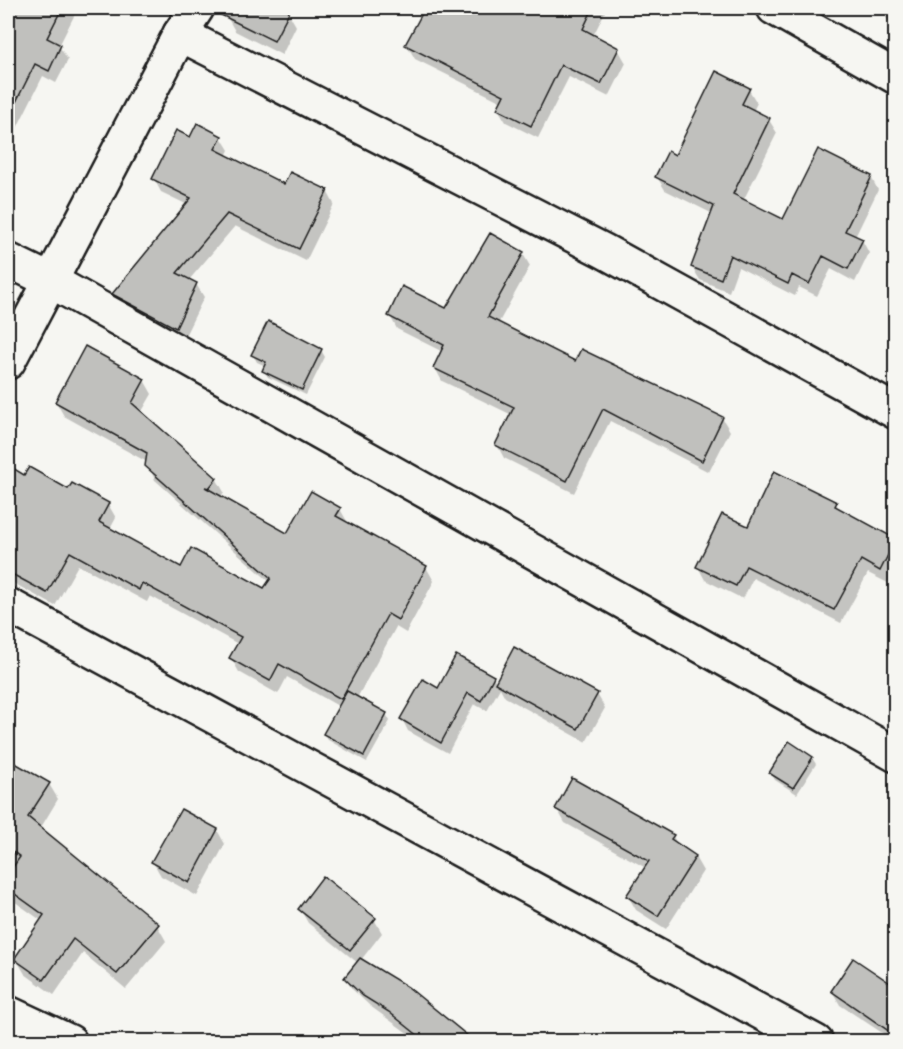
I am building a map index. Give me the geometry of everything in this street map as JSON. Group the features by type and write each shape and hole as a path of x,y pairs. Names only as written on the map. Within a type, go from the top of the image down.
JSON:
{"street":[{"path":"774,8 896,77"},
{"path":"8,362 188,21 896,412"},
{"path":"8,260 896,755"},
{"path":"8,605 816,1041"},
{"path":"8,1013 70,1041"}],"building":[{"path":"8,8 62,8 47,38 61,45 49,71 35,64 8,118"},
{"path":"215,8 291,8 274,41 215,12"},
{"path":"425,8 593,8 583,29 619,48 601,84 561,65 531,126 497,109 504,95 405,45"},
{"path":"716,71 750,88 742,104 770,118 733,194 783,219 818,149 872,176 845,231 863,239 848,269 823,256 809,284 792,275 788,284 730,255 721,279 691,267 714,206 655,177 668,151 675,155"},
{"path":"197,123 222,136 215,149 284,184 290,172 328,190 299,249 227,214 177,273 197,283 176,328 112,294 191,198 152,179 176,130 190,137"},
{"path":"490,233 524,252 488,317 575,361 581,349 723,417 702,461 603,409 567,481 495,445 514,407 433,368 444,345 388,316 402,286 446,308"},
{"path":"268,321 322,349 302,390 262,371 266,362 251,355"},
{"path":"85,346 145,379 132,403 217,478 209,488 205,487 287,533 311,491 341,508 336,516 427,566 398,620 388,614 341,699 279,664 270,681 229,658 241,637 142,583 139,590 70,552 47,593 8,572 8,465 24,475 29,467 68,489 72,483 109,503 99,522 181,567 191,548 264,588 271,578 145,466 147,453 55,402"},
{"path":"774,471 837,502 835,506 896,539 880,571 861,560 834,610 746,566 736,586 696,567 722,514 748,526"},
{"path":"514,647 598,693 578,729 495,683"},
{"path":"456,655 494,676 481,701 468,693 441,743 400,719 423,679 438,688"},
{"path":"347,691 387,713 364,756 323,734"},
{"path":"789,741 813,757 793,788 769,773"},
{"path":"8,759 50,783 28,817 159,924 117,974 73,939 44,980 14,959 44,915 8,889 8,874 20,857 8,848"},
{"path":"572,778 674,835 671,839 696,856 658,916 626,896 649,861 555,809"},
{"path":"181,809 218,829 189,883 151,862"},
{"path":"323,876 376,918 350,950 298,909"},
{"path":"360,958 408,987 474,1041 425,1041 389,1012 363,996 344,978"},
{"path":"853,958 896,987 896,1036 831,991"}]}
